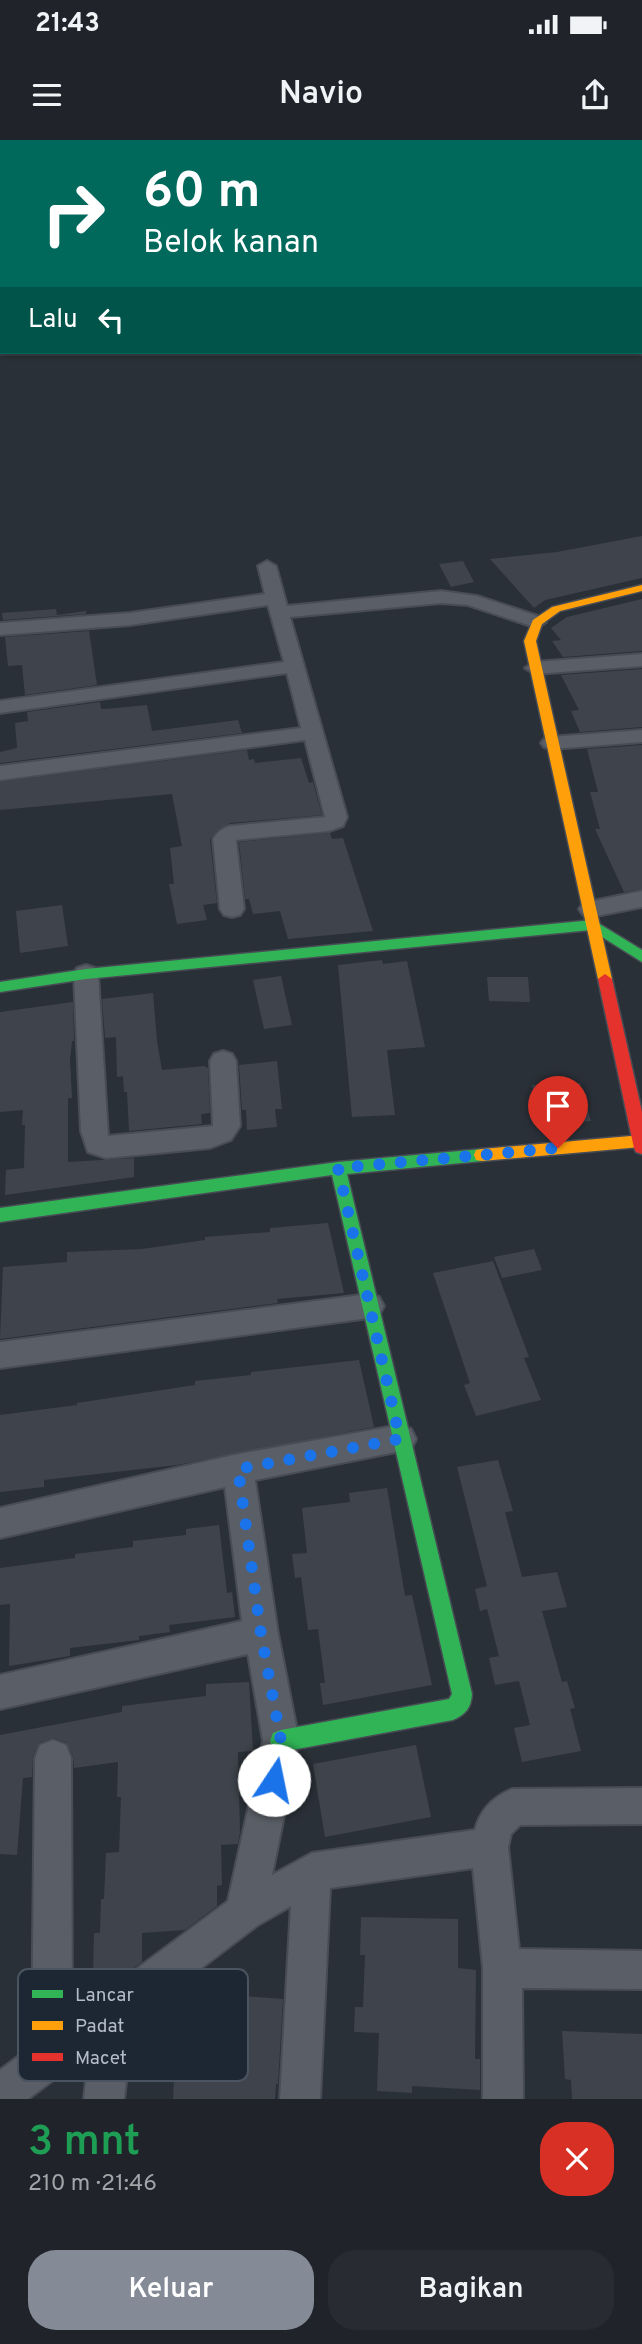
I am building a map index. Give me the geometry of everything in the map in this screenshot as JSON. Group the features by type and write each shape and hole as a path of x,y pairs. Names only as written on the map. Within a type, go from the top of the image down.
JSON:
{"street":[{"path":"232,909 225,836 230,833 335,821 267,566"},
{"path":"0,1215 338,1168 641,1144 530,641 537,622 556,609 642,588"},
{"path":"0,629 277,605 441,597 470,600 537,622"},
{"path":"534,668 642,660"},
{"path":"0,707 295,666"},
{"path":"0,774 313,733"},
{"path":"551,743 642,736"},
{"path":"0,987 86,974 592,917 642,899"},
{"path":"592,917 642,957"},
{"path":"86,974 97,1145 106,1147 197,1139 222,1133 227,1126 223,1061"},
{"path":"281,1741 453,1709 461,1703 462,1694 338,1168"},
{"path":"0,1355 369,1306"},
{"path":"0,1523 238,1469 400,1439"},
{"path":"238,1469 261,1634 281,1741 245,1912"},
{"path":"0,1692 261,1634"},
{"path":"52,1969 53,1758"},
{"path":"503,2099 502,1968 489,1847 495,1824 512,1807 642,1805"},
{"path":"167,1969 245,1912 312,1872 489,1847"},
{"path":"300,2099 312,1872"},
{"path":"502,1968 642,1970"},
{"path":"0,2095 19,2081"},
{"path":"104,2099 106,2081"}],"building":[{"path":"642,536 642,578 545,600 534,608 490,559 557,552"},
{"path":"463,561 474,582 451,587 439,564"},
{"path":"642,599 642,651 563,657 552,641 561,640 551,628 567,617"},
{"path":"56,609 57,615 86,611 86,614 3,620 2,613"},
{"path":"89,631 97,685 25,695 22,665 8,666 5,637"},
{"path":"642,669 642,727 580,732 571,711 579,710 561,675"},
{"path":"100,702 101,709 147,705 152,731 238,720 242,733 0,763 0,752 17,748 15,723 28,721 27,712"},
{"path":"642,745 642,889 624,892 595,829 600,829 590,792 598,792 587,749"},
{"path":"247,750 249,760 254,759 255,763 301,758 309,783 313,782 322,815 230,823 217,831 210,839 217,903 203,905 207,920 177,924 169,884 174,884 170,848 182,846 172,794 0,810 0,782"},
{"path":"330,833 332,839 343,838 373,931 288,939 280,911 253,914 249,899 245,899 239,842"},
{"path":"62,905 68,946 20,953 16,911"},
{"path":"382,960 383,964 407,961 425,1047 387,1050 395,1115 352,1117 338,965"},
{"path":"281,976 292,1025 264,1029 253,980"},
{"path":"487,977 528,977 530,1002 489,1001"},
{"path":"153,993 162,1070 204,1066 208,1068 210,1113 201,1114 202,1124 129,1131 127,1092 124,1092 123,1076 117,1077 116,1037 105,1038 102,999"},
{"path":"73,1002 74,1041 70,1060 72,1098 68,1098 68,1162 134,1158 134,1177 5,1195 6,1170 24,1168 25,1125 22,1125 23,1110 0,1112 0,1012"},
{"path":"277,1061 282,1109 275,1109 277,1127 247,1130 246,1110 242,1110 239,1065"},
{"path":"580,1083 591,1121 539,1125 532,1085"},
{"path":"328,1223 344,1293 277,1299 278,1303 0,1339 3,1267 67,1262 67,1252 142,1249 205,1240 205,1237 270,1232 270,1228"},
{"path":"534,1249 542,1270 502,1278 494,1257"},
{"path":"493,1261 529,1357 524,1358 541,1400 476,1416 464,1385 470,1383 433,1273"},
{"path":"359,1360 374,1427 177,1465 44,1480 44,1487 0,1492 0,1415 195,1385 195,1381 251,1375 251,1372"},
{"path":"498,1460 513,1511 505,1512 522,1577 557,1572 567,1607 542,1611 562,1682 567,1681 575,1708 570,1709 581,1751 522,1762 514,1728 530,1725 519,1681 495,1685 489,1658 499,1656 487,1609 480,1611 475,1589 487,1586 457,1467"},
{"path":"387,1488 405,1596 412,1595 432,1685 323,1705 320,1683 325,1683 318,1629 308,1630 301,1577 295,1578 292,1554 307,1553 302,1508 350,1502 349,1493"},
{"path":"219,1525 227,1593 232,1592 235,1617 169,1625 170,1632 139,1636 139,1640 70,1648 70,1656 9,1666 10,1604 0,1605 0,1568 75,1558 75,1554 133,1547 133,1541 186,1535 186,1529"},
{"path":"249,1682 253,1751 238,1752 240,1832 238,1844 221,1845 222,1885 217,1886 217,1906 185,1930 142,1933 142,1962 132,1969 93,1969 94,1933 100,1933 101,1899 104,1899 106,1853 119,1852 121,1797 117,1797 118,1762 74,1768 67,1743 54,1738 39,1743 33,1757 32,1777 23,1778 17,1855 0,1854 0,1735 122,1712 122,1706 206,1696 206,1684"},
{"path":"416,1745 431,1817 325,1837 313,1764"},
{"path":"361,1917 458,1919 458,1968 476,1970 475,2059 480,2059 480,2090 412,2086 412,2093 377,2091 379,2033 354,2032 355,2007 363,2007 365,1955 360,1955"},
{"path":"248,1996 283,1999 275,2099 173,2099 174,2081 248,2081"},
{"path":"562,2031 642,2034 642,2099 572,2099 571,2080 565,2079"}],"traffic: fast":[{"path":"0,987 86,974 593,925 642,957"},
{"path":"0,1215 338,1168 482,1155"},
{"path":"281,1741 453,1709 461,1703 462,1694 338,1168"}],"traffic: slow":[{"path":"605,979 530,641 537,622 556,609 642,588"},
{"path":"482,1155 641,1141"}],"traffic: jam":[{"path":"605,979 642,1148"}],"route":[{"path":"274,1780 281,1741 261,1634 238,1469 400,1439 338,1168 558,1148"}]}
